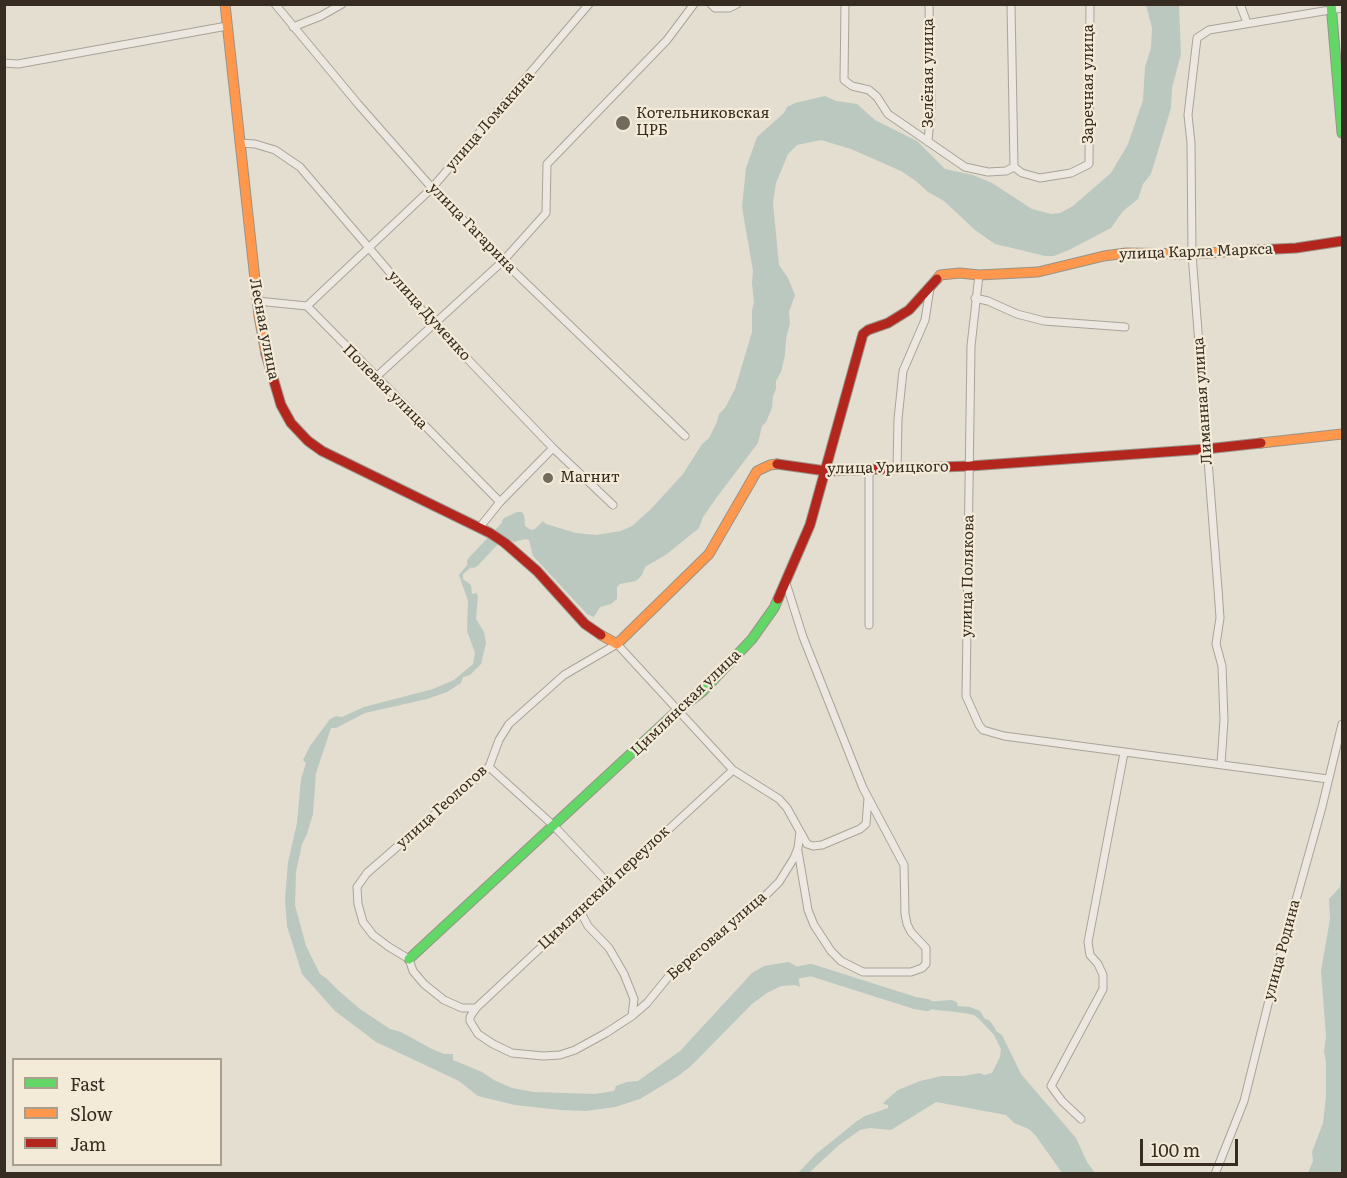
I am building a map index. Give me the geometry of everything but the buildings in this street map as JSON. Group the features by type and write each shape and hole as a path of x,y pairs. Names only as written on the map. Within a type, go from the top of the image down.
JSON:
{"street":[{"name":"Лесная улица","path":"225,4 257,301 268,365 281,405 295,429 315,447 480,527 505,543 537,572 585,624 604,638 617,644"},
{"name":"улица Гагарина","path":"275,4 432,188 503,261 685,436"},
{"path":"293,27 321,16 342,4"},
{"name":"улица Ломакина","path":"307,306 432,188 589,4"},
{"path":"376,378 433,323 503,261 546,213 547,164 667,40 694,4"},
{"path":"711,4 715,8 729,8 737,4"},
{"path":"845,4 844,80 852,86 869,90 877,97 888,114 965,167 978,171 997,172 1014,167 1011,4"},
{"name":"Зелёная улица","path":"928,142 931,105 930,4"},
{"name":"Заречная улица","path":"1014,167 1032,177 1048,178 1078,171 1089,164 1090,4"},
{"path":"1240,4 1247,23 1331,7 1342,8"},
{"path":"1331,7 1342,133"},
{"name":"Лиманная улица","path":"1221,764 1224,720 1222,666 1216,644 1220,618 1192,254 1191,143 1188,115 1197,38 1209,30 1247,23"},
{"path":"4,63 18,64 227,26"},
{"name":"улица Думенко","path":"240,143 255,144 275,150 300,167 433,323 553,448 613,505"},
{"name":"улица Карла Маркса","path":"979,275 1038,272 1126,253 1192,254 1296,248 1342,241"},
{"name":"Цимлянская улица","path":"409,959 678,710 703,691 753,639 767,619 786,583 810,525 863,334 888,323 909,310 940,275 945,273 979,275"},
{"name":"улица Полякова","path":"979,275 971,346 966,696 974,717 983,730 990,733 1124,753 1328,779"},
{"path":"897,470 898,419 903,371 925,320 930,288"},
{"path":"975,298 988,301 1017,314 1044,321 1125,327"},
{"path":"257,301 307,306"},
{"name":"Полевая улица","path":"307,306 500,502"},
{"name":"улица Урицкого","path":"617,644 709,554 757,471 773,464 826,471 897,470 1206,448 1342,434"},
{"path":"480,527 500,502 553,448"},
{"path":"869,470 869,625"},
{"path":"786,583 809,655 868,798 904,865 907,924 911,932 926,948 926,964 911,972 863,972 842,961 831,951 814,925 808,910 798,848"},
{"path":"617,644 733,770 779,799 787,808 807,844 822,845 860,829 866,824 868,798"},
{"name":"улица Геологов","path":"409,959 373,935 363,922 358,904 357,887 367,873 489,767 499,740 509,724 564,675 617,644"},
{"name":"улица Родина","path":"1215,1173 1244,1101 1342,724"},
{"path":"1081,1119 1062,1101 1051,1086 1103,989 1103,975 1098,964 1090,955 1088,942 1124,753"},
{"path":"489,767 554,826 609,884"},
{"name":"Цимлянский переулок","path":"477,1008 733,770"},
{"name":"Береговая улица","path":"477,1008 470,1017 470,1021 478,1034 500,1048 529,1056 560,1055 575,1050 632,1016 647,1003 669,976 758,903 788,870 798,848 800,832"},
{"path":"580,910 588,926 609,948 628,981 634,999 632,1016"},
{"path":"409,959 413,971 424,984 444,1000 462,1008 477,1008"}],"shaded area":[{"path":"1146,5 1179,5 1181,54 1172,88 1171,108 1151,174 1143,184 1138,199 1123,211 1111,228 1054,256 995,244 975,230 944,201 901,171 851,149 821,140 797,145 788,154 776,183 773,203 779,265 788,278 795,295 789,312 790,323 785,355 776,381 772,408 762,426 758,443 703,517 699,528 667,554 645,567 642,575 636,581 620,584 617,587 617,599 611,604 600,607 594,617 587,614 533,556 529,540 514,542 504,537 501,529 502,521 517,512 522,512 525,526 531,530 543,521 576,533 596,535 621,531 632,526 683,474 702,444 709,438 719,414 725,408 735,389 752,332 753,271 742,207 746,168 757,137 784,113 787,107 825,96 836,101 857,104 875,120 917,141 945,169 973,175 992,183 1032,209 1051,214 1060,213 1073,206 1111,173 1128,144 1143,100 1145,67 1151,48 1152,28"},
{"path":"477,549 484,552 486,556 483,560 479,558 463,574 463,579 471,585 472,594 476,593 478,596 476,619 484,632 486,643 481,664 470,675 463,677 461,683 447,692 427,699 365,713 336,728 331,728 316,773 313,814 302,844 296,872 295,905 306,946 320,974 360,1009 390,1029 401,1032 444,1054 453,1054 453,1060 482,1072 494,1080 512,1088 534,1092 595,1094 614,1091 616,1086 638,1081 680,1051 752,973 764,966 789,962 796,966 800,987 781,986 767,993 752,1004 691,1066 678,1076 640,1099 615,1107 586,1111 561,1110 515,1105 478,1096 459,1081 376,1042 335,1011 302,974 287,926 285,899 288,862 297,823 301,779 306,763 303,760 310,746 330,719 336,716 342,717 364,707 433,689 454,680 473,664 475,653 467,631 468,601 459,575"},
{"path":"1342,867 1342,1171 1341,1173 1308,1173 1313,1161 1312,1152 1323,1123 1326,1096 1324,1051 1326,1036 1321,971 1330,919 1329,899 1340,887"},
{"path":"952,1000 958,1003 957,1006 980,1011 1002,1035 1021,1074 1076,1138 1095,1173 1062,1173 1036,1136 1029,1129 1014,1123 1006,1115 936,1102 891,1130 870,1128 860,1130 839,1145 809,1173 798,1173 816,1154 857,1121 888,1108 888,1105 883,1104 898,1090 920,1081 942,1076 992,1073 1000,1057 1001,1049 994,1035 979,1019 974,1015 964,1013 911,1007 913,1001"}],"waterway":[{"path":"473,562 507,526 515,528"},
{"path":"785,975 811,970 927,1005"}],"traffic: fast":[{"path":"1331,4 1342,133"},
{"path":"409,959 678,710 703,691 752,639 778,599"}],"traffic: slow":[{"path":"225,4 259,316 266,354"},
{"path":"937,279 940,275 960,273 979,275 1038,272 1126,253 1192,254 1257,250"},
{"path":"1261,443 1342,434"},
{"path":"601,635 617,644 709,554 757,471 777,464"}],"traffic: jam":[{"path":"1257,250 1296,248 1342,241"},
{"path":"778,599 810,525 863,334 888,323 909,310 937,279"},
{"path":"266,354 281,405 291,423 308,441 322,451 490,533 537,571 585,624 601,635"},
{"path":"777,464 826,471 970,466 1261,443"}],"place":[{"name":"Котельниковская ЦРБ","path":"623,123"},
{"name":"Магнит","path":"548,478"}]}
